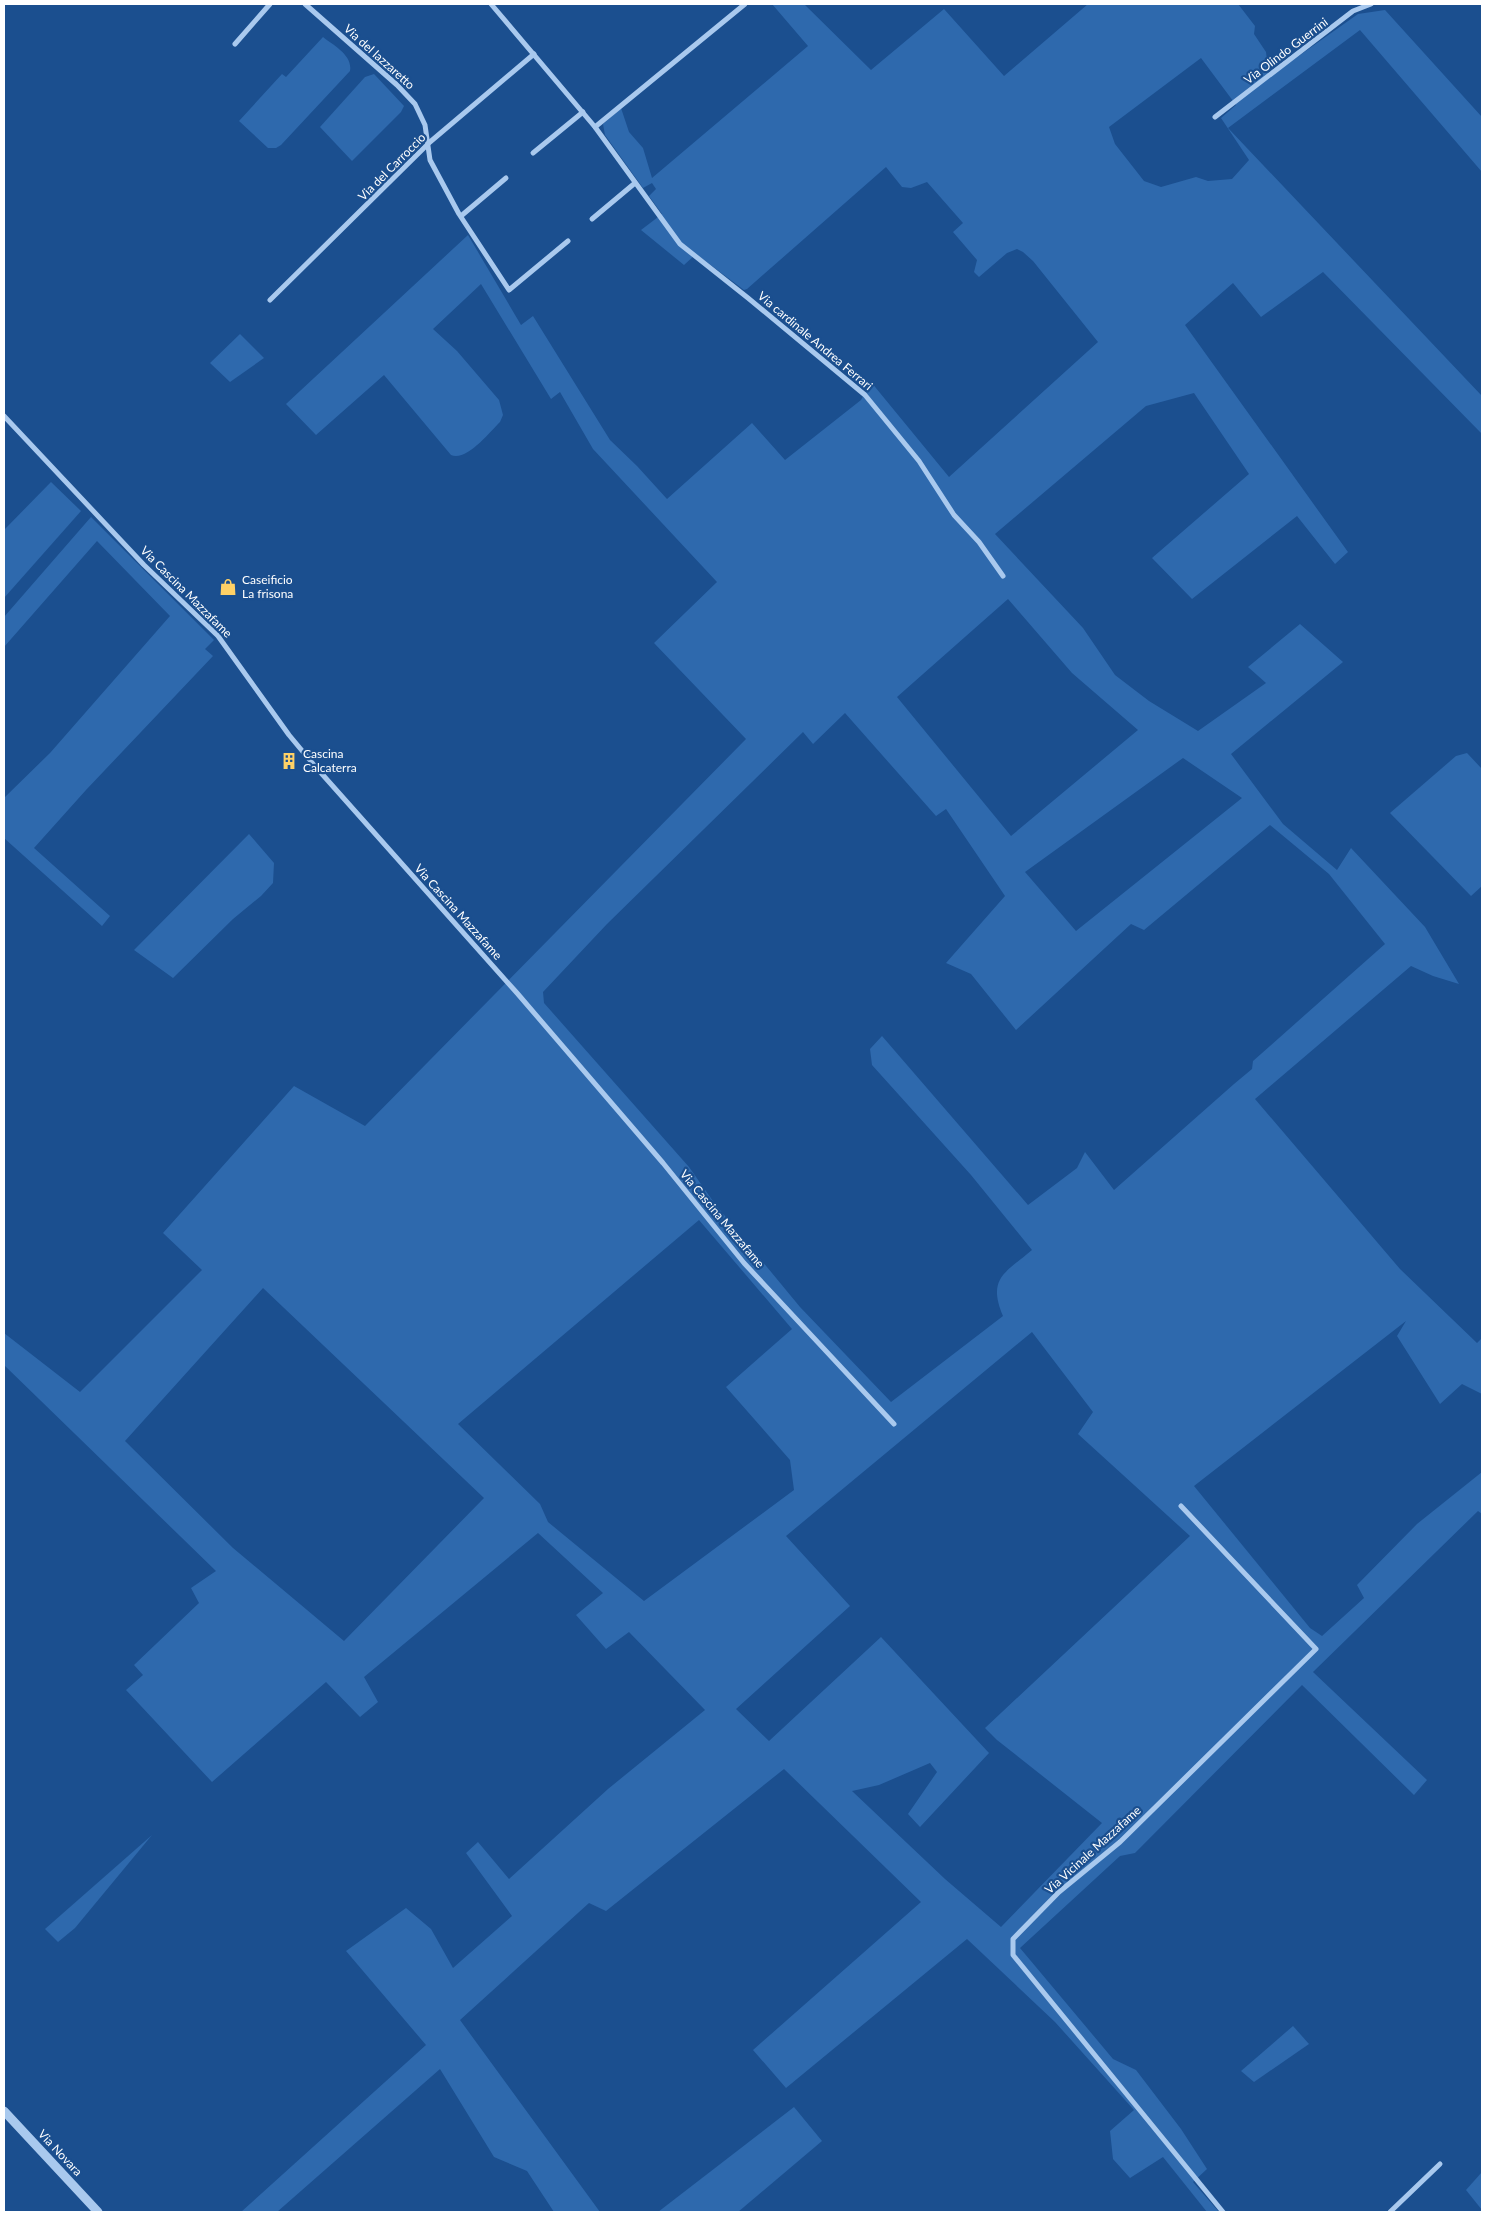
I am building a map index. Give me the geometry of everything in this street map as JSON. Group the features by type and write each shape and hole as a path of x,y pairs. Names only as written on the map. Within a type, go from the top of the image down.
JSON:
{"street":[{"path":"235,44 270,4"},
{"name":"Via del lazzaretto","path":"305,4 412,100 424,122 430,160 461,216 509,290 568,241"},
{"name":"Via cardinale Andrea Ferrari","path":"491,4 595,127 684,248 748,298 865,395 923,466 954,515 980,542 1003,576"},
{"path":"595,127 745,4"},
{"path":"1353,11 1356,4"},
{"name":"Via Olindo Guerrini","path":"1215,117 1353,11 1371,4"},
{"name":"Via del Carroccio","path":"270,300 427,145 534,54"},
{"path":"534,154 583,112"},
{"path":"461,216 506,178"},
{"path":"592,220 636,183"},
{"name":"Via Cascina Mazzafame","path":"4,416 144,564 218,636 289,734 314,765 517,992 663,1162 744,1263 894,1424"},
{"name":"Via Vicinale Mazzafame","path":"1182,1506 1316,1649 1120,1842 1059,1892 1013,1939 1013,1955 1223,2212"},
{"name":"Via Novara","path":"4,2111 98,2212"},
{"path":"1390,2212 1440,2164"}],"shaded area":[{"path":"772,4 804,4 871,70 944,9 1004,76 1088,4 1238,4 1255,26 1254,34 1266,52 1269,77 1358,14 1385,10 1482,117 1482,172 1360,30 1228,128 1482,396 1482,434 1323,272 1261,317 1233,283 1185,325 1348,552 1335,564 1297,516 1192,599 1152,558 1249,474 1194,393 1146,406 995,534 1083,628 1115,675 1149,701 1198,731 1266,683 1248,667 1300,624 1343,662 1231,754 1283,824 1337,870 1351,848 1425,927 1459,984 1433,976 1411,966 1255,1099 1400,1269 1477,1343 1482,1338 1482,1394 1462,1384 1440,1404 1397,1336 1406,1321 1194,1486 1310,1628 1322,1636 1364,1598 1357,1585 1417,1524 1482,1472 1482,1514 1478,1511 1313,1672 1427,1780 1414,1795 1302,1685 1135,1853 1120,1856 1020,1948 1113,2059 1136,2070 1181,2129 1207,2169 1193,2182 1219,2212 1207,2212 1163,2157 1130,2178 1113,2159 1110,2131 1134,2110 1055,2022 967,1939 786,2088 753,2050 921,1902 784,1769 606,1911 589,1903 460,2020 600,2212 554,2212 527,2171 494,2157 440,2069 277,2212 241,2212 426,2045 346,1951 406,1908 431,1929 453,1968 512,1916 466,1853 478,1842 509,1879 608,1789 705,1710 629,1632 606,1649 576,1615 603,1593 538,1533 364,1677 378,1702 360,1717 326,1682 212,1782 126,1690 143,1675 134,1665 199,1603 191,1588 216,1571 4,1365 4,1333 80,1392 202,1270 163,1233 294,1086 365,1126 746,739 654,643 717,582 593,449 560,392 551,399 481,284 433,329 457,351 499,400 503,415 500,422 484,439 464,454 451,455 384,375 316,435 286,404 468,235 521,325 533,316 610,440 667,499 752,423 785,460 861,400 871,382 949,477 1098,342 1033,261 1023,252 1017,249 1007,253 979,277 974,272 977,260 953,232 963,223 927,182 911,188 902,187 886,167 744,290 696,254 684,265 641,230 662,214 649,196 656,189 652,183 643,188 605,135 603,124 621,108 629,132 643,148 652,178 808,46","holes":["1201,58 1236,105 1221,118 1249,160 1232,179 1208,181 1196,177 1161,187 1144,181 1115,144 1109,127","1008,599 1072,673 1138,730 1011,836 897,697","845,713 936,816 946,809 1005,896 946,963 971,974 1016,1030 1131,924 1144,930 1270,825 1329,874 1385,944 1253,1061 1252,1069 1114,1190 1085,1152 1077,1168 1028,1205 882,1036 870,1049 872,1065 971,1175 1032,1250 1001,1277 997,1293 1003,1316 891,1402 800,1307 715,1204 689,1167 544,1003 543,992 607,924 803,732 813,744","1183,758 1242,798 1076,931 1025,872","699,1220 792,1329 726,1387 790,1460 794,1490 644,1601 548,1522 540,1504 458,1424","263,1288 484,1498 344,1641 233,1548 125,1441","1032,1332 1093,1412 1078,1434 1190,1536 985,1728 997,1740 1102,1823 1001,1927 945,1879 852,1791 879,1785 930,1763 937,1772 908,1814 920,1827 989,1753 881,1637 769,1741 736,1709 850,1606 786,1536"]},
{"path":"323,37 345,55 350,65 350,71 281,145 276,148 268,148 239,121 282,74 286,77"},
{"path":"374,74 404,106 401,112 352,161 320,127 365,77"},
{"path":"240,334 264,358 230,382 210,363"},
{"path":"51,482 81,511 4,598 4,530"},
{"path":"91,517 214,640 205,649 213,656 86,790 34,848 110,916 102,926 4,838 4,798 50,753 170,616 97,541 4,647 4,617"},
{"path":"1467,753 1482,769 1482,886 1471,896 1390,813 1456,756"},
{"path":"249,834 274,863 273,883 261,896 233,919 173,978 134,950"},
{"path":"152,1835 75,1928 58,1942 45,1929"},
{"path":"1293,2026 1309,2044 1254,2082 1241,2071"},
{"path":"794,2107 822,2141 738,2212 658,2212"},
{"path":"1482,2172 1482,2210 1466,2190"}],"place":[{"name":"Caseificio La frisona","path":"228,587"},
{"name":"Cascina Calcaterra","path":"289,761"}]}
